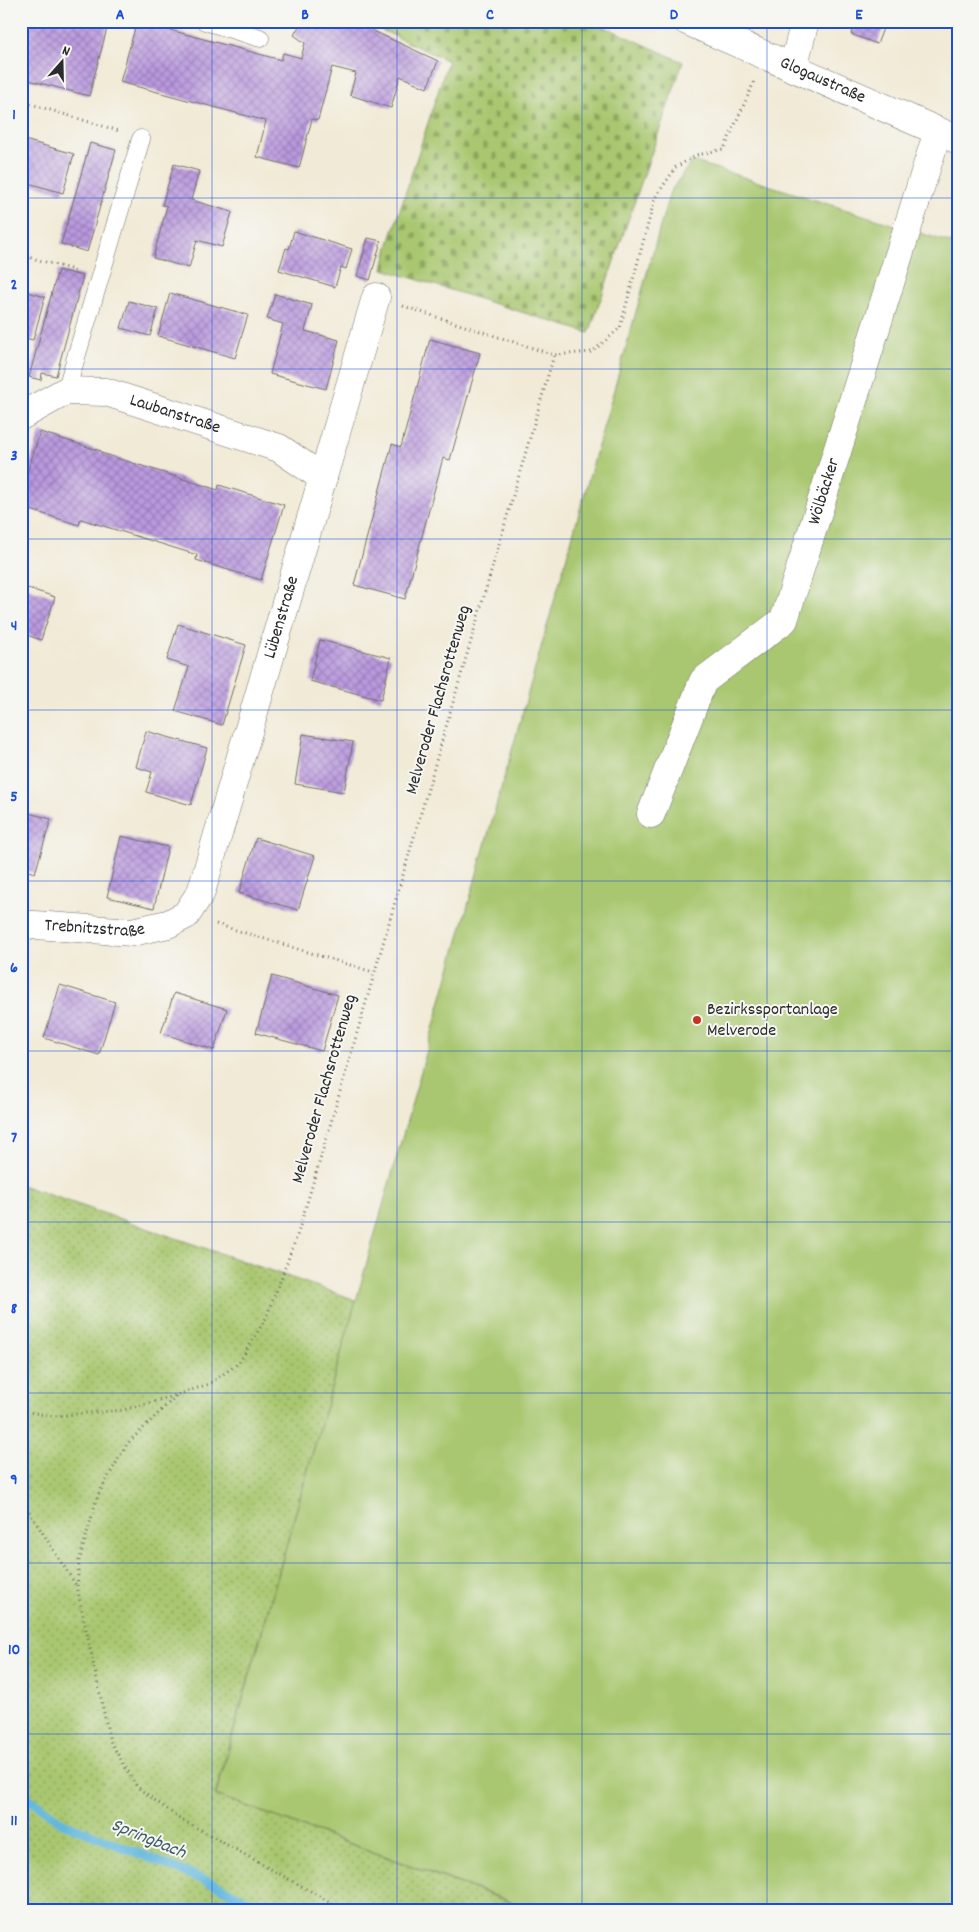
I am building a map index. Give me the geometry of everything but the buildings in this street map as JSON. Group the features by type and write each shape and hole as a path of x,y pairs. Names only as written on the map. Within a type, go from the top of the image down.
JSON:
{"street":[{"name":"Glogaustraße","path":"687,21 948,135"},
{"path":"793,68 805,21"},
{"name":"Wölbäcker","path":"651,814 703,681 784,620 948,135"},
{"name":"Lübenstraße","path":"177,920 201,892 376,296"},
{"path":"21,416 66,391"},
{"name":"Laubanstraße","path":"66,391 106,392 279,448 323,478"},
{"name":"Trebnitzstraße","path":"21,924 132,932 177,920"}],"lane":[{"path":"205,21 260,38"},
{"path":"66,391 141,139"}],"path":[{"path":"376,296 554,355 592,352 620,328 655,198 676,166 697,155 724,149 766,56"},
{"path":"21,101 141,139"},
{"path":"21,255 99,278"},
{"name":"Melveroder Flachsrottenweg","path":"21,1411 53,1416 123,1410 209,1384 239,1362 266,1318 300,1226 554,355"},
{"path":"177,920 373,972"},
{"name":"Melveroder Flachsrottenweg","path":"177,1395 127,1444 98,1495 79,1561 77,1587 110,1741 138,1787 178,1818 346,1911"},
{"path":"21,1499 77,1587"}],"green space":[{"path":"362,21 592,21 683,62 589,333 383,269 388,247 448,61"},
{"name":"Bezirkssportanlage Melverode","path":"692,161 958,245 958,1911 537,1911 216,1795 670,192"},
{"path":"21,1185 356,1300 215,1795 534,1911 21,1911"}],"waterway":[{"name":"Springbach","path":"21,1793 63,1823 219,1886 266,1911"}],"place":[{"name":"Bezirkssportanlage Melverode","path":"697,1020"}]}
